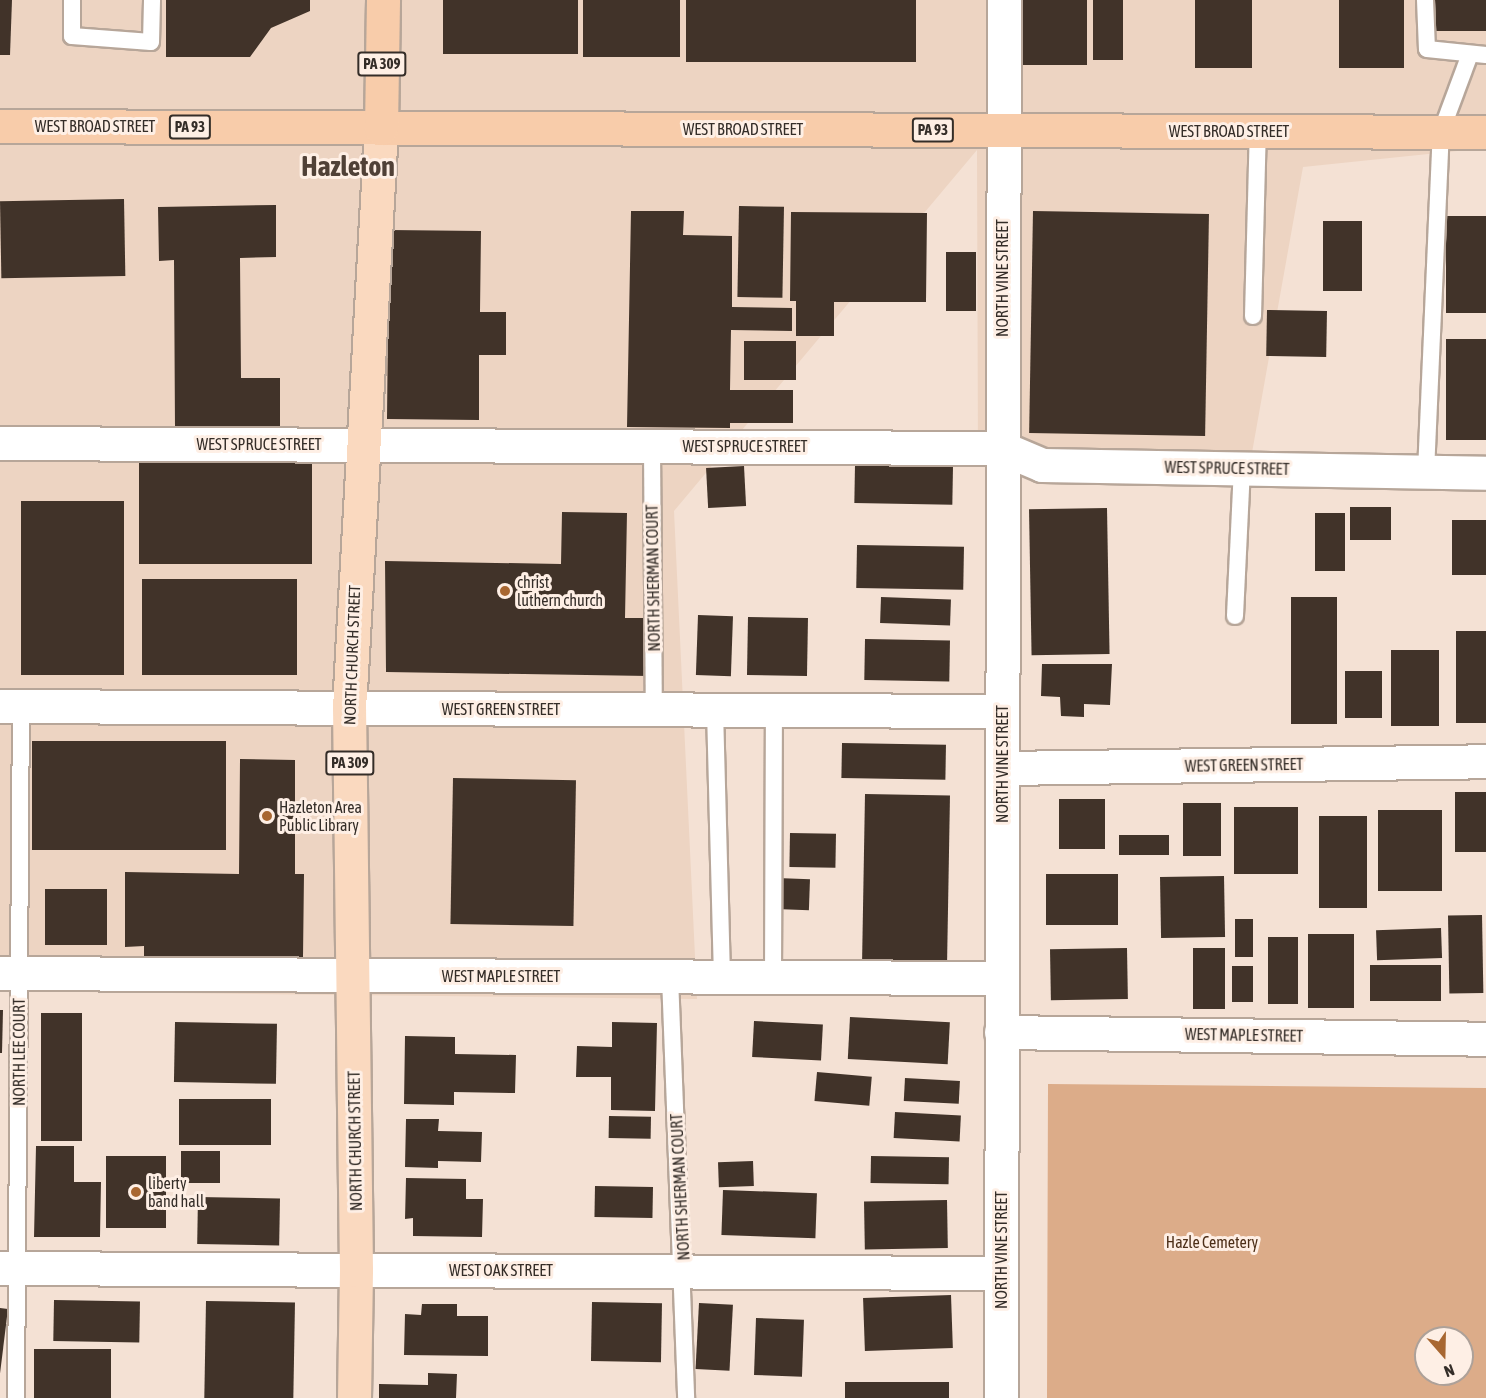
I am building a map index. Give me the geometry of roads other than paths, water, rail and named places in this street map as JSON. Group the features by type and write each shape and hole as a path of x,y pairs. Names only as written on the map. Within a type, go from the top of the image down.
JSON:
{"highway":[{"name":"PA 309","path":"381,128 383,0"},
{"name":"WEST BROAD STREET","path":"0,126 1486,132"}],"main road":[{"name":"NORTH CHURCH STREET","path":"354,1398 356,1269 349,708 361,445 381,128"}],"street":[{"name":"NORTH VINE STREET","path":"1001,1398 1004,0"},
{"name":"WEST SPRUCE STREET","path":"0,443 1002,448 1042,465 1486,473"},
{"name":"WEST GREEN STREET","path":"11,706 1002,711"},
{"name":"WEST GREEN STREET","path":"1002,768 1486,761"},
{"name":"WEST MAPLE STREET","path":"10,973 670,976 773,979 1001,978"},
{"name":"WEST MAPLE STREET","path":"1001,1032 1486,1039"},
{"name":"WEST OAK STREET","path":"9,1268 1001,1273"}],"lane":[{"path":"72,0 72,36 152,42 152,0"},
{"path":"1425,0 1427,49 1478,54 1441,132 1426,472"},
{"path":"1253,316 1257,131"},
{"name":"NORTH SHERMAN COURT","path":"652,446 654,709"},
{"path":"1235,616 1242,468"},
{"name":"NORTH LEE COURT","path":"11,706 9,1268 16,1398"},
{"path":"715,710 722,977"},
{"path":"773,979 774,710"},
{"name":"NORTH SHERMAN COURT","path":"670,976 684,1271 686,1398"}],"place":[{"name":"christ luthern church","path":"505,591"},
{"name":"Hazleton Area Public Library","path":"267,816"},
{"name":"liberty band hall","path":"136,1192"}],"district":[{"name":"Hazleton","path":"348,166"}],"park label":[{"name":"Hazle Cemetery","path":"1212,1242"}]}
